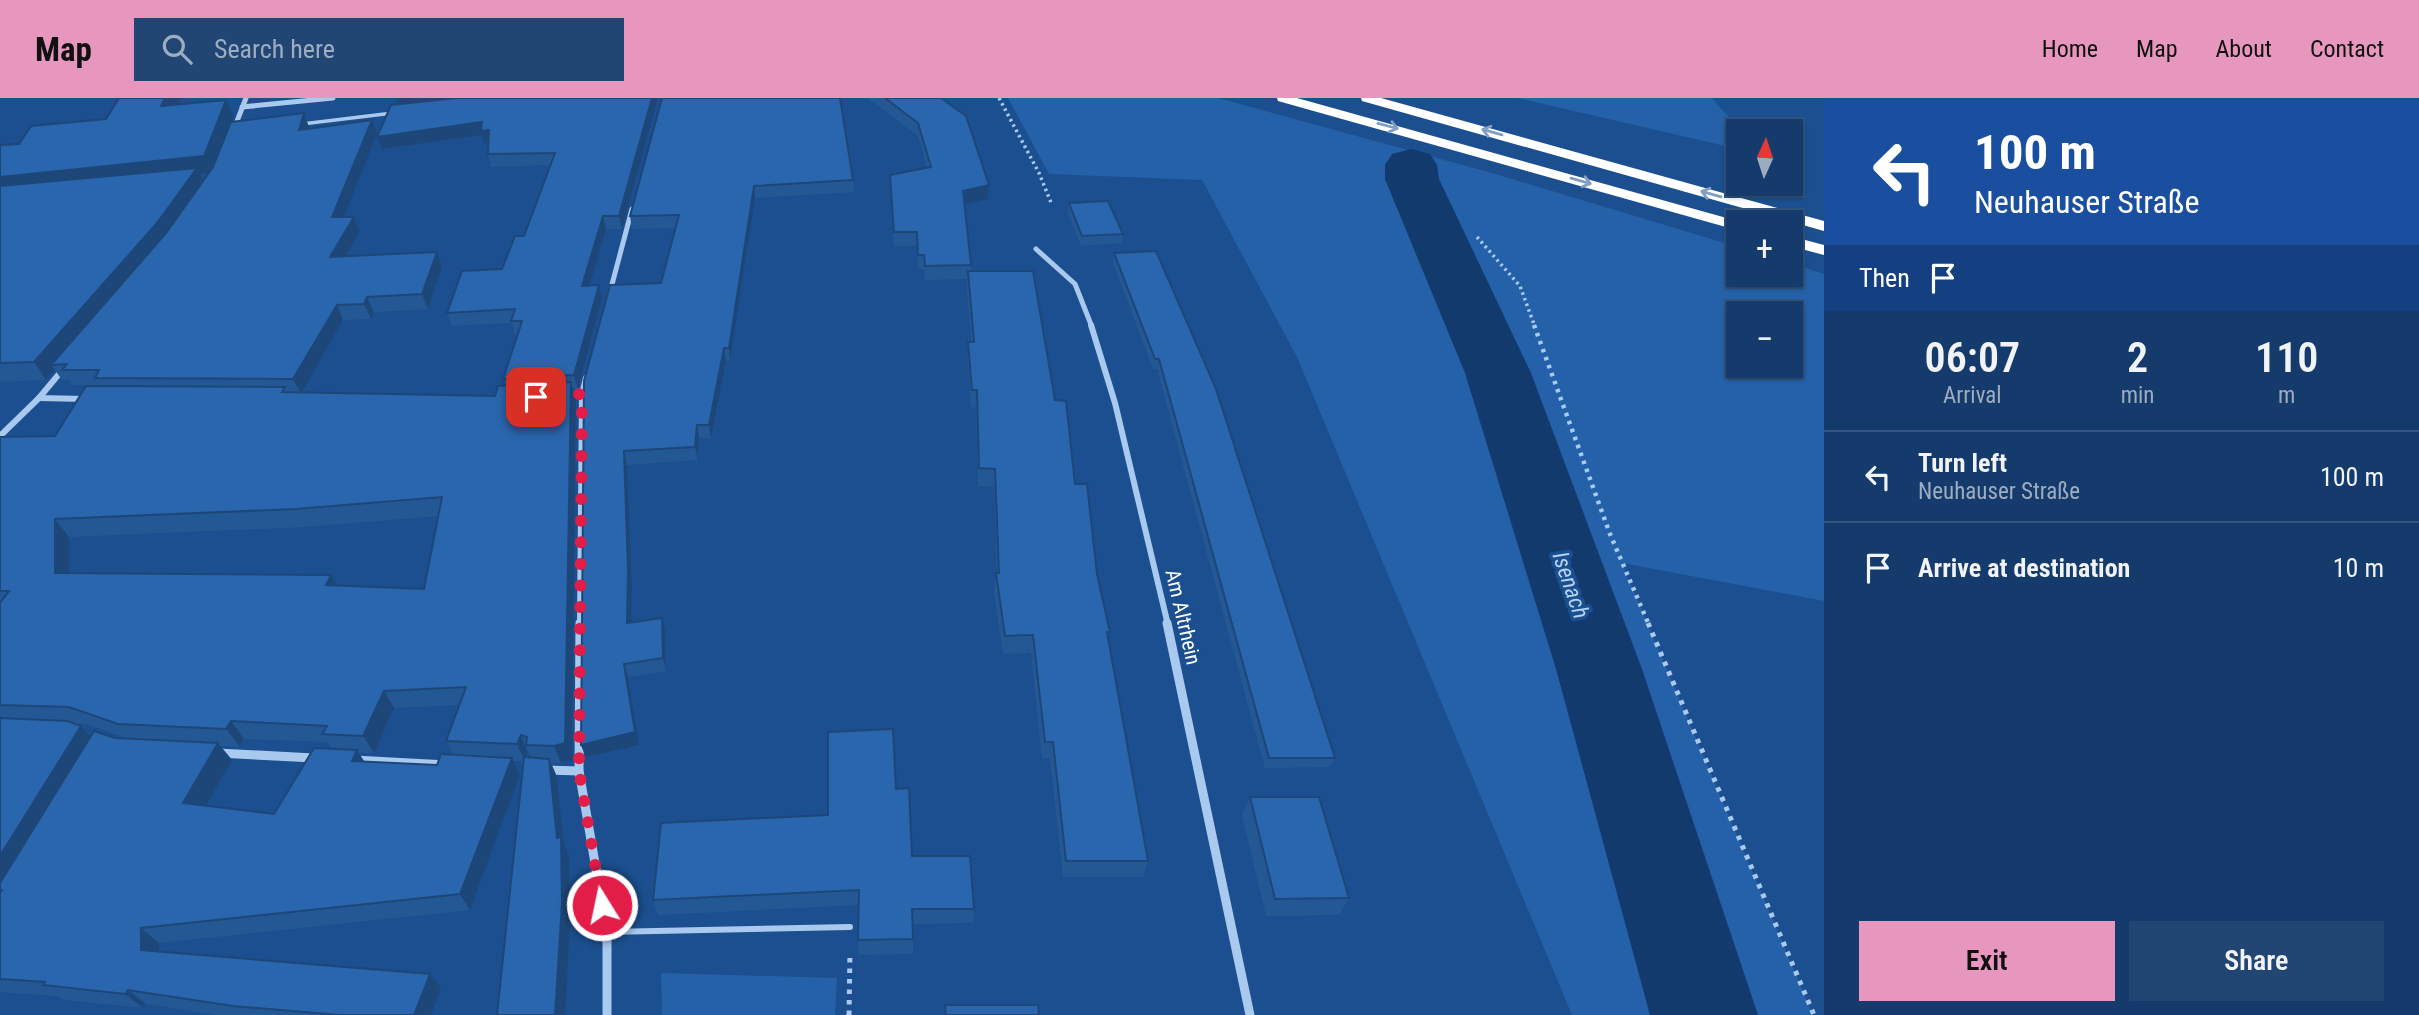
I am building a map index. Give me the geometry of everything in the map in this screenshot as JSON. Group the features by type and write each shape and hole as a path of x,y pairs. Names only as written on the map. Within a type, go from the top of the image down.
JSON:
{"highway":[{"path":"1283,98 1726,223"},
{"path":"1367,98 1824,226"},
{"path":"1803,244 1824,250"}],"street":[{"path":"232,132 246,98"},
{"path":"242,107 333,98"},
{"path":"608,300 633,206"},
{"name":"Am Altrhein","path":"1035,249 1075,284 1096,338 1115,403 1170,634 1250,1015"},
{"path":"0,436 39,398 74,357"},
{"path":"590,367 582,394 579,771 607,932 607,1015"},
{"path":"569,395 582,394"},
{"path":"39,398 94,399"},
{"path":"202,752 328,758"},
{"path":"342,759 453,765"},
{"path":"537,769 579,771"}],"lane":[{"path":"291,125 399,112"},
{"path":"232,132 242,131"},
{"path":"607,932 850,927"}],"path":[{"path":"999,98 1039,173 1052,205"},
{"path":"1477,237 1520,286 1610,534 1814,1015"},
{"path":"849,1015 850,927"}],"shaded area":[{"path":"1008,98 1218,98 1499,175 1726,243 1726,287 1803,287 1803,267 1824,274 1824,601 1622,563 1813,1015 1572,1015 1297,357 1202,180 1049,174"},
{"path":"1518,98 1712,98 1730,119 1726,119 1726,146"},
{"path":"661,973 837,978 835,1015 662,1015"}],"building":[{"path":"119,98 165,98 161,106 226,100 204,156 0,177 0,145 19,144 31,126 106,119"},
{"path":"457,98 652,98 619,216 603,216 582,286 599,285 574,375 503,379 522,321 511,321 515,309 447,313 462,271 502,269 515,236 524,236 555,153 488,154 489,130 481,131 482,122 377,137 391,105"},
{"path":"662,98 840,98 853,180 754,186 729,348 724,348 709,425 697,425 695,447 624,451 627,623 662,618 663,658 624,664 635,732 581,745 584,381 610,285 661,283 679,215 630,216"},
{"path":"885,98 941,98 966,116 989,185 963,191 971,265 925,266 924,255 918,255 917,232 894,232 890,175 931,167 918,123"},
{"path":"304,113 299,130 372,120 332,217 354,217 330,257 437,252 422,294 367,297 364,304 337,305 293,379 95,378 99,370 62,370 67,364 51,365 167,232 213,167 231,122"},
{"path":"197,168 157,223 34,362 0,363 0,186"},
{"path":"1108,201 1123,234 1082,236 1069,203"},
{"path":"1156,251 1216,389 1335,758 1269,758 1159,359 1155,359 1114,253"},
{"path":"968,271 1033,271 1055,400 1066,401 1075,484 1087,484 1097,574 1110,632 1107,632 1148,861 1066,861 1053,742 1045,742 1033,635 1005,636 996,573 999,573 995,469 979,468 977,390 972,390 968,342 974,342"},
{"path":"571,382 565,743 554,746 526,745 527,737 521,735 517,744 446,741 466,687 384,691 363,736 322,734 327,726 231,721 226,729 118,724 69,707 0,705 0,603 9,591 0,591 0,437 55,436 86,386 285,387 282,392 495,396 498,386","holes":["442,497 424,589 326,585 331,575 55,573 55,519 295,509"]},
{"path":"0,718 67,721 81,726 0,856"},
{"path":"893,729 896,789 909,788 912,856 970,856 974,909 912,909 913,939 858,940 859,890 653,900 661,823 828,815 828,732"},
{"path":"94,731 115,738 218,743 183,803 274,814 314,748 357,750 352,761 437,765 441,754 512,758 460,894 141,928 141,950 430,974 414,1015 340,1015 233,1006 128,990 125,994 43,985 45,982 0,979 0,883"},
{"path":"524,757 549,759 557,838 561,837 562,903 555,1015 497,1015"},
{"path":"1250,797 1319,797 1349,898 1275,899"},
{"path":"945,1005 1038,1005 1039,1015 946,1015"}],"waterway":[{"name":"Isenach","path":"1411,165 1412,179 1498,373 1599,669 1704,1015"}],"route":[{"path":"536,397 582,394 579,771 602,905"}]}
